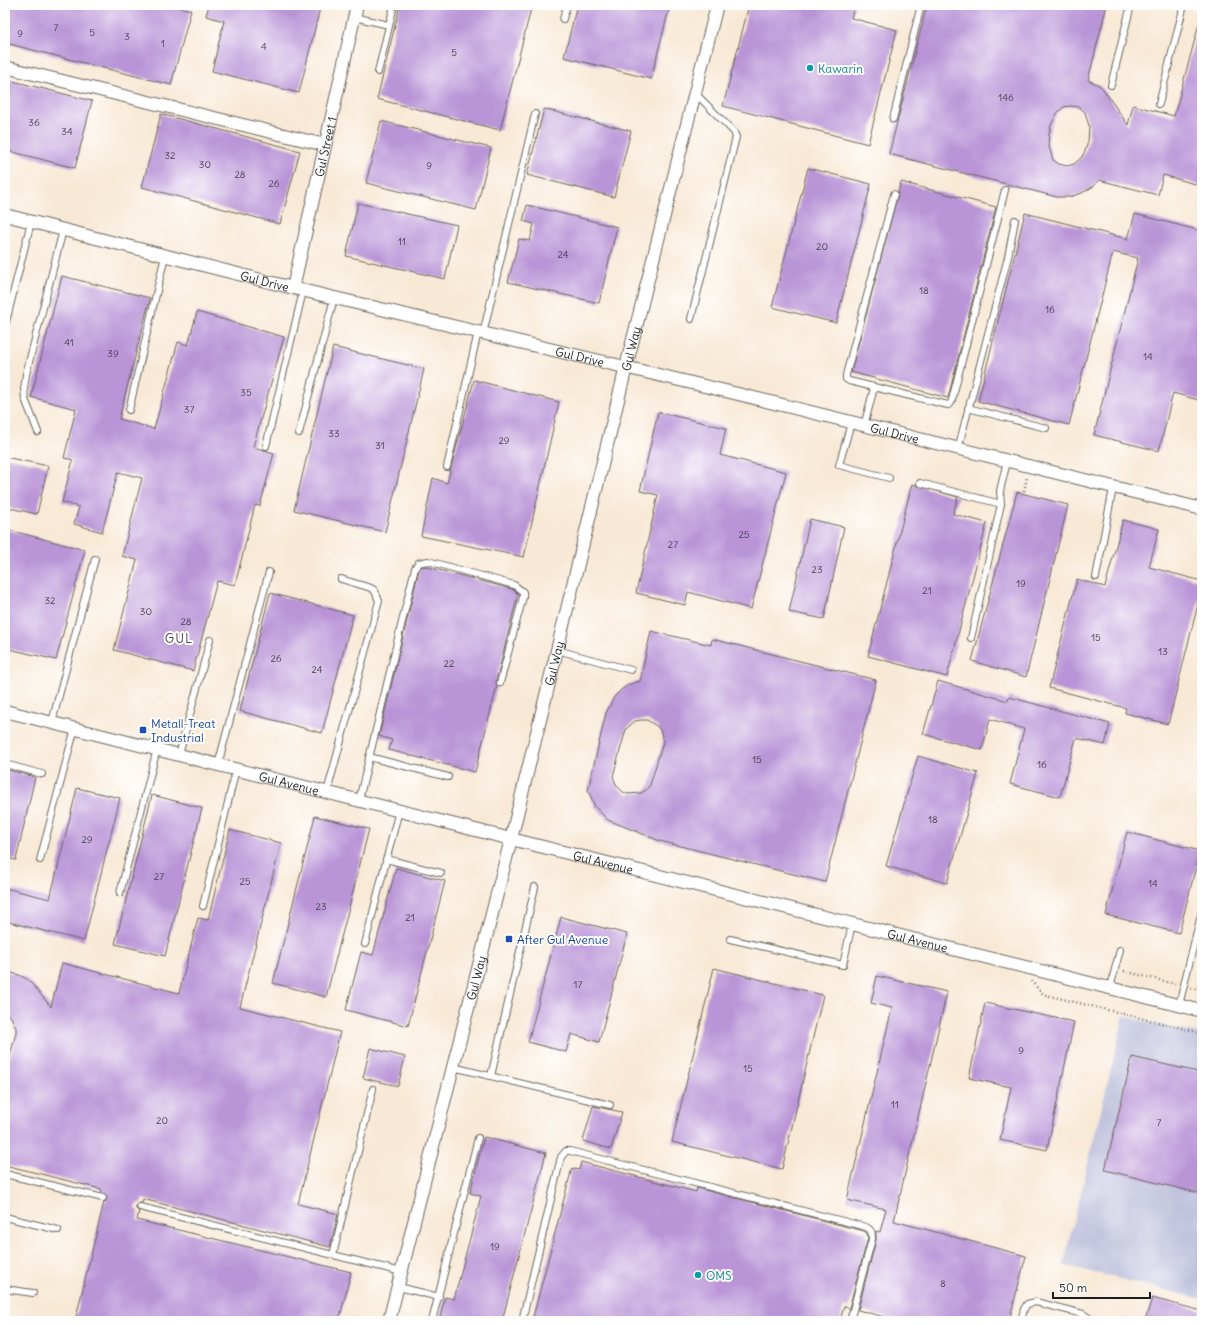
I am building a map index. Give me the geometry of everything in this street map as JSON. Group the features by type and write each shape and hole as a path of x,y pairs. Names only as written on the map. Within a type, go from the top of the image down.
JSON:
{"street":[{"name":"Gul Street 1","path":"298,290 325,145 357,5"},
{"name":"Gul Way","path":"389,1321 399,1287 452,1067 511,839 626,368 717,5"},
{"path":"5,67 325,145"},
{"name":"Gul Drive","path":"5,215 298,290 738,394 1202,509"},
{"name":"Gul Avenue","path":"5,711 1202,1011"}],"lane":[{"path":"378,72 394,5"},
{"path":"563,19 567,5"},
{"path":"893,119 922,5"},
{"path":"1111,85 1131,5"},
{"path":"1159,104 1184,5"},
{"path":"354,18 389,25"},
{"path":"691,319 736,137 734,132 695,93"},
{"path":"447,467 535,114"},
{"path":"894,194 845,377 849,381 943,405 951,403 1005,190"},
{"path":"958,449 1008,257 1015,220"},
{"path":"5,326 30,222"},
{"path":"38,432 25,399 24,389 26,374 62,230"},
{"path":"129,410 165,256"},
{"path":"266,446 298,290"},
{"path":"299,433 334,298"},
{"path":"864,426 874,388"},
{"path":"968,408 1046,428"},
{"path":"851,423 840,465 889,478"},
{"path":"971,638 1001,504 1000,491 1007,461"},
{"path":"920,483 1001,504"},
{"path":"1096,577 1113,488"},
{"path":"52,722 95,559"},
{"path":"359,800 415,568 418,563 428,561 514,584 523,592 523,597 500,683"},
{"path":"218,765 269,572"},
{"path":"327,792 378,601 375,590 341,579"},
{"path":"178,754 210,640"},
{"path":"557,650 631,670"},
{"path":"40,860 75,728"},
{"path":"120,893 157,749"},
{"path":"369,757 448,777"},
{"path":"5,764 42,774"},
{"path":"203,906 236,769"},
{"path":"365,944 399,810"},
{"path":"386,859 441,873"},
{"path":"491,1076 535,887"},
{"path":"1179,1005 1202,911"},
{"path":"730,939 843,965 852,924"},
{"path":"1110,988 1120,950"},
{"path":"452,1067 610,1105"},
{"path":"333,1254 373,1088"},
{"path":"432,1321 478,1138"},
{"path":"522,1321 561,1157 566,1151 866,1227 871,1230 872,1239 850,1321"},
{"path":"5,1174 103,1198"},
{"path":"140,1207 402,1272"},
{"path":"5,1216 58,1230"},
{"path":"399,1287 438,1297"},
{"path":"5,1289 33,1293"},
{"path":"1021,1321 1027,1304 1036,1302 1083,1314 1092,1321"}],"path":[{"path":"1115,969 1202,990"},
{"path":"1026,977 1043,994 1046,995 1202,1033"}],"shaded area":[{"path":"1124,1016 1202,1035 1202,1299 1063,1265"}],"building":[{"path":"5,5 170,5 191,10 171,85 5,43"},
{"path":"209,5 308,5 320,8 299,93 212,71 224,21 206,16"},
{"path":"400,5 532,5 500,130 377,99"},
{"path":"577,5 670,5 651,79 564,57"},
{"name":"Kawarin","path":"749,5 855,5 851,18 897,30 868,144 723,106"},
{"path":"927,5 1107,5 1088,80 1099,85 1103,89 1128,125 1133,105 1174,116 1199,24 1202,24 1202,186 1163,175 1158,195 1099,180 1094,186 1082,193 1069,197 1057,197 889,154","holes":["1064,107 1079,107 1085,112 1089,126 1088,142 1085,151 1081,158 1074,164 1067,166 1059,164 1053,160 1048,143 1051,125 1058,112"]},
{"path":"5,79 92,101 75,168 5,150"},
{"path":"544,109 631,131 614,197 527,175"},
{"path":"161,114 300,151 280,224 142,187"},
{"path":"381,121 491,148 476,210 366,183"},
{"path":"808,168 871,184 836,323 772,307"},
{"path":"901,182 996,207 948,398 851,372"},
{"path":"358,203 457,225 445,279 346,256"},
{"path":"527,205 617,227 599,303 508,282 519,239 530,241 534,224 523,221"},
{"path":"1025,213 1128,239 1135,214 1202,231 1202,401 1173,393 1159,451 1094,435 1138,258 1113,252 1069,425 978,401"},
{"path":"62,276 150,298 119,419 154,429 178,342 188,345 197,312 284,337 253,447 274,453 260,506 255,505 235,585 217,581 193,671 114,650 137,560 122,556 142,478 118,472 102,532 74,524 79,507 62,502 73,460 64,458 76,409 31,397"},
{"path":"333,347 424,369 385,532 294,510"},
{"path":"474,380 559,402 524,557 421,536 433,478 447,483"},
{"path":"658,412 726,428 720,455 786,472 751,609 688,592 685,605 636,593 658,495 640,491"},
{"path":"5,457 48,466 37,514 5,507"},
{"path":"912,484 958,497 953,514 987,523 947,677 868,656"},
{"path":"1017,492 1068,505 1026,677 972,661"},
{"path":"810,519 844,527 824,619 789,612"},
{"path":"1123,520 1159,529 1149,567 1202,581 1202,588 1168,724 1125,713 1126,708 1049,688 1077,579 1105,587"},
{"path":"5,529 85,550 56,660 5,648"},
{"path":"424,566 512,589 518,594 475,772 389,750 392,740 379,736 419,570"},
{"path":"270,593 353,615 322,733 240,711"},
{"path":"651,631 711,645 712,639 876,680 825,882 660,841 608,820 595,807 588,790 606,713 614,697 621,690 628,685 640,681","holes":["647,720 658,727 661,732 663,742 650,785 641,793 628,794 623,792 618,787 613,776 626,729 635,721"]},
{"path":"938,681 1008,701 1009,697 1110,724 1105,745 1076,738 1060,797 1010,784 1024,729 990,719 982,750 923,734"},
{"path":"918,756 978,773 947,883 886,866"},
{"path":"5,769 35,777 16,860 5,858"},
{"path":"77,788 120,798 84,941 5,921 5,888 50,899"},
{"path":"152,795 202,808 165,956 115,944"},
{"path":"315,816 369,829 326,997 273,983"},
{"path":"230,830 281,843 240,1007 340,1032 298,1204 338,1214 330,1247 143,1199 142,1203 138,1203 136,1206 136,1209 139,1211 137,1220 351,1272 339,1321 75,1321 104,1202 106,1201 107,1197 102,1193 101,1189 5,1165 5,1075 16,1028 11,1017 5,1013 5,971 27,979 51,1007 62,963 179,993 198,918 208,920"},
{"path":"1127,832 1200,851 1179,933 1106,915"},
{"path":"396,868 445,881 408,1026 346,1010 361,952 373,955"},
{"path":"561,917 627,934 599,1042 571,1034 566,1052 528,1042"},
{"path":"714,968 823,995 782,1169 672,1142"},
{"path":"877,976 947,992 894,1221 1026,1256 1009,1321 899,1321 858,1310 876,1240 876,1231 880,1232 886,1209 847,1200 892,1008 871,1003"},
{"path":"985,1003 1074,1022 1047,1150 1000,1140 1011,1087 969,1078"},
{"path":"370,1048 405,1057 398,1086 363,1078"},
{"path":"1132,1057 1202,1073 1202,1194 1105,1170"},
{"path":"593,1106 622,1112 611,1149 583,1141"},
{"path":"484,1137 546,1153 502,1321 439,1321 445,1297 454,1299 481,1196 470,1193"},
{"name":"OMS","path":"581,1162 696,1192 697,1188 864,1231 868,1238 849,1308 844,1306 840,1321 532,1321 572,1168 579,1170"},
{"path":"1152,1298 1202,1311 1202,1321 1145,1321"}],"place":[{"name":"Kawarin","path":"810,68"},
{"name":"Metall-Treat Industrial","path":"143,730"},
{"name":"After Gul Avenue","path":"509,939"},
{"name":"OMS","path":"698,1275"}],"district":[{"name":"GUL","path":"179,638"}]}
